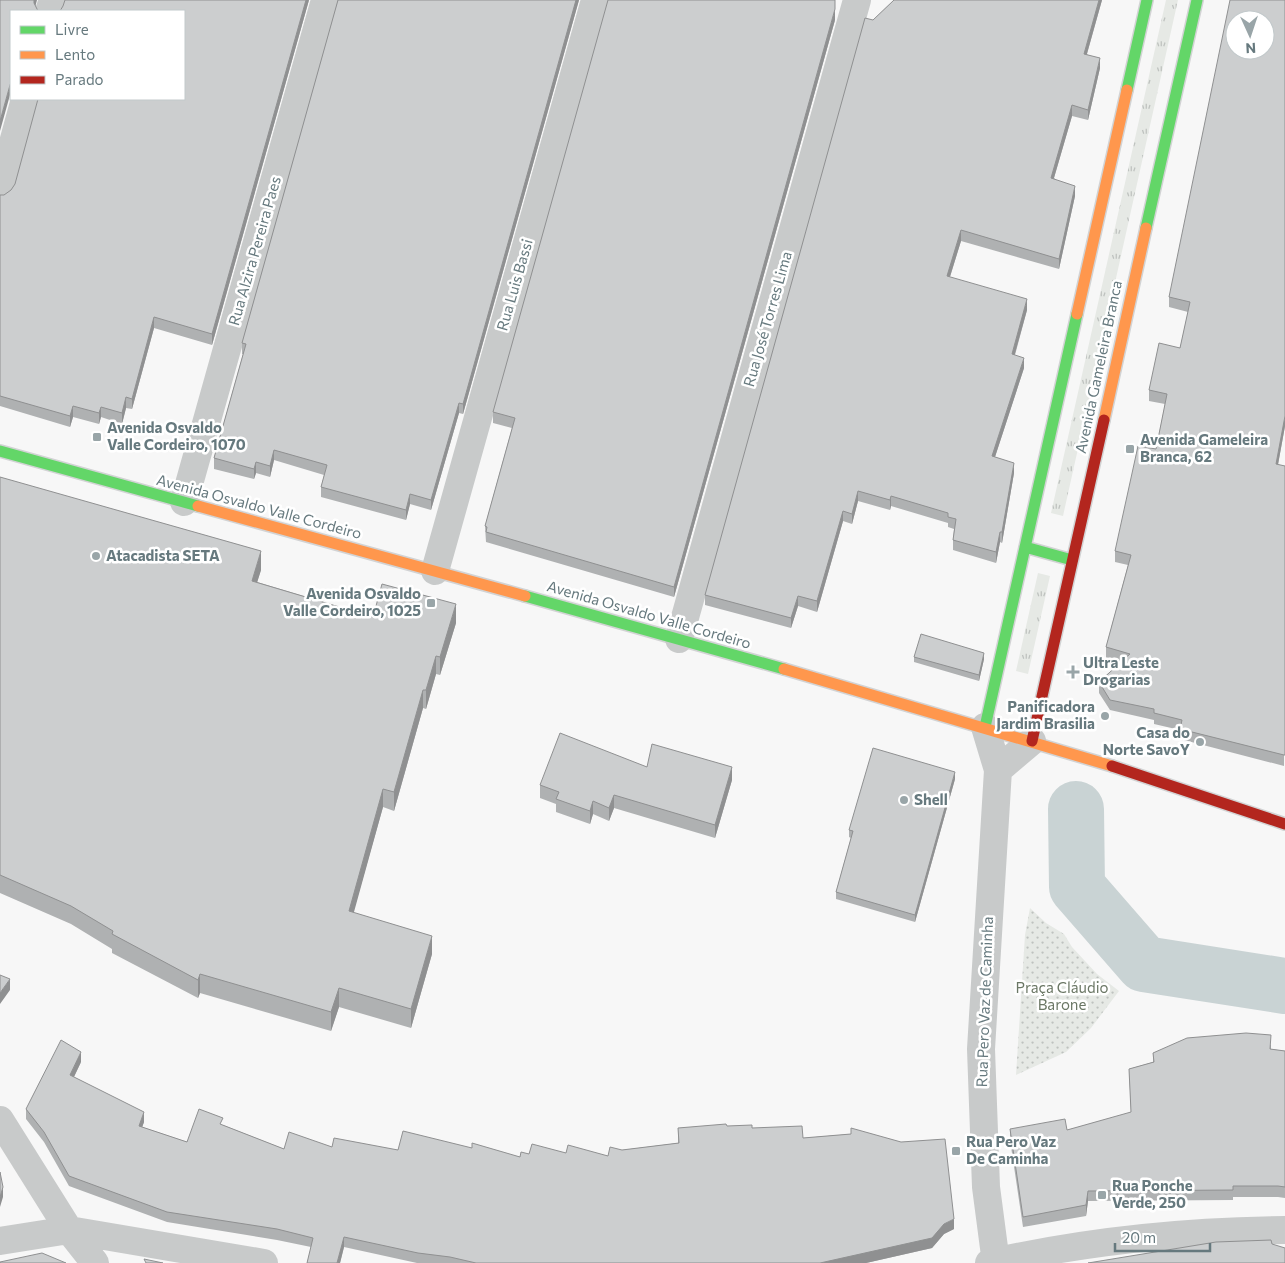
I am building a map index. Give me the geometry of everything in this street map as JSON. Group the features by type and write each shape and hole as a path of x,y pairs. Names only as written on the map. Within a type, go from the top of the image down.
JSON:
{"main road":[{"path":"985,728 1147,0"},
{"name":"Avenida Gameleira Branca","path":"1032,741 1197,0"},
{"name":"Avenida Osvaldo Valle Cordeiro","path":"0,451 679,639 1032,741 1080,755 1285,824"},
{"path":"1025,547 1072,560"}],"street":[{"name":"Rua Alzira Pereira Paes","path":"184,502 325,0"},
{"name":"Rua Luis Bassi","path":"435,571 595,0"},
{"name":"Rua José Torres Lima","path":"679,639 858,0"},
{"path":"0,190 25,100"},
{"name":"Rua Pero Vaz de Caminha","path":"985,728 998,770 981,1048 986,1188 994,1262"},
{"path":"998,770 1032,741"},
{"path":"0,1120 69,1230 95,1263"},
{"path":"0,1242 69,1230 264,1263"},
{"path":"994,1262 1136,1238 1217,1231 1285,1230"}],"green space":[{"path":"1166,0 1178,0 1063,516 1051,513"},
{"path":"1038,573 1050,576 1028,674 1016,671"},
{"name":"Praça Cláudio Barone","path":"1030,908 1046,923 1064,934 1072,947 1097,974 1119,991 1091,1028 1066,1052 1016,1075 1025,935"}],"building":[{"path":"0,0 34,0 38,10 10,10 10,86 0,121"},
{"path":"65,0 306,0 212,334 154,317 132,399 126,397 122,413 101,407 99,413 73,406 70,416 0,396 0,195 4,195 11,190 15,184 38,100 185,100 185,10 61,10"},
{"path":"338,0 576,0 463,404 459,403 431,500 410,494 406,510 321,487 327,465 274,450 270,466 256,462 254,469 214,458 246,344 242,343"},
{"path":"608,0 835,0 835,9 674,587 486,532 487,527 485,526 515,418 493,412"},
{"path":"894,0 1099,0 1084,54 1100,58 1088,110 1072,105 1051,178 1075,186 1059,259 961,230 947,276 1027,299 1012,354 1024,358 992,456 1014,463 1002,532 1000,532 996,552 953,540 956,519 948,517 948,513 891,496 890,500 858,491 852,514 843,511 817,601 798,596 791,618 705,595 865,18 873,20"},
{"path":"1230,0 1285,0 1285,416 1276,464 1285,466 1285,755 1180,729 1182,720 1154,713 1154,709 1110,700 1099,682 1130,654 1106,647 1131,555 1115,551 1138,446 1156,449 1167,394 1149,390 1159,343 1180,348 1190,302 1169,297 1225,24 1225,60 1275,60 1275,10 1228,10"},
{"path":"0,477 261,551 252,581 373,617 382,584 456,604 440,657 436,656 426,690 423,690 394,792 383,789 349,911 432,936 411,1009 339,988 331,1012 200,974 198,980 112,934 113,931 71,906 0,875"},
{"path":"921,634 984,653 979,675 914,657"},
{"path":"560,733 647,767 652,744 732,767 715,825 614,795 609,808 593,801 590,811 556,799 559,792 540,785"},
{"path":"873,748 955,772 915,915 836,892 853,831 849,830"},
{"path":"0,975 10,979 0,993"},
{"path":"1246,1033 1271,1035 1270,1049 1285,1051 1285,1187 1233,1186 1233,1190 1088,1191 1086,1205 1023,1217 1010,1129 1065,1119 1067,1130 1131,1112 1129,1069 1154,1062 1153,1053 1187,1038"},
{"path":"61,1040 81,1052 70,1075 144,1112 139,1126 187,1142 199,1109 223,1118 220,1124 284,1149 289,1132 332,1147 334,1138 398,1150 403,1131 472,1148 472,1143 520,1157 521,1152 529,1154 532,1144 566,1153 568,1145 608,1156 610,1147 622,1150 679,1143 678,1128 726,1124 727,1126 752,1125 752,1128 802,1126 803,1138 851,1134 851,1128 901,1142 945,1139 954,1219 944,1224 932,1238 820,1263 476,1263 344,1237 337,1263 307,1263 313,1238 277,1229 167,1212 69,1176 44,1132 26,1109"},
{"path":"0,1172 3,1187 0,1197"},
{"path":"1271,1240 1272,1244 1285,1248 1285,1263 1088,1263 1216,1242"},
{"path":"42,1253 66,1263 0,1263 0,1262"},
{"path":"144,1259 163,1263 146,1263"}],"waterway":[{"path":"1076,809 1077,887 1144,964 1285,986"}],"traffic: fast":[{"path":"1127,90 1147,0"},
{"path":"1146,228 1197,0"},
{"path":"985,727 1077,314"},
{"path":"0,451 198,506"},
{"path":"1025,547 1072,560"},
{"path":"525,596 784,669"}],"traffic: slow":[{"path":"1077,314 1127,90"},
{"path":"1104,420 1146,228"},
{"path":"198,506 525,596"},
{"path":"784,669 1112,766"}],"traffic: jam":[{"path":"1032,741 1104,420"},
{"path":"1112,766 1285,824"}],"place":[{"name":"Avenida Osvaldo Valle Cordeiro, 1070","path":"97,437"},
{"name":"Avenida Gameleira Branca, 62","path":"1130,449"},
{"name":"Atacadista SETA","path":"96,556"},
{"name":"Avenida Osvaldo Valle Cordeiro, 1025","path":"431,603"},
{"name":"Ultra Leste Drogarias","path":"1073,672"},
{"name":"Panificadora Jardim Brasilia","path":"1105,716"},
{"name":"Casa do Norte SavoY","path":"1200,742"},
{"name":"Shell","path":"904,800"},
{"name":"Rua Pero Vaz De Caminha","path":"956,1151"},
{"name":"Rua Ponche Verde, 250","path":"1102,1195"}]}
